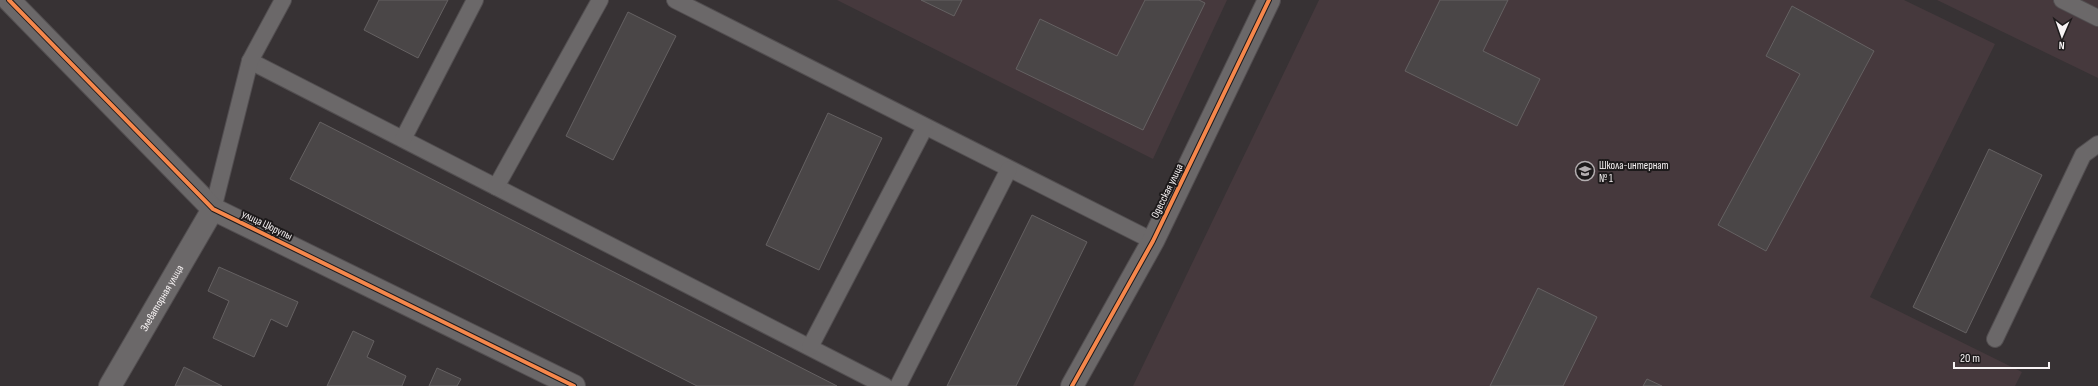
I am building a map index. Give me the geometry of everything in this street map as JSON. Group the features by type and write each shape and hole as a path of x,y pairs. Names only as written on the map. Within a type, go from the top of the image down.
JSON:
{"street":[{"name":"улица Цюрупы","path":"9,0 213,209 574,386"},
{"name":"Одесская улица","path":"1072,386 1153,241 1269,0"},
{"name":"Элеваторная улица","path":"110,386 213,209"}],"lane":[{"path":"213,209 250,61 283,0"},
{"path":"403,139 475,0"},
{"path":"496,187 600,0"},
{"path":"675,0 1153,241"},
{"path":"2062,0 2098,18"},
{"path":"250,61 885,386"},
{"path":"810,347 926,126"},
{"path":"1995,339 2083,155 2098,144"},
{"path":"898,386 1009,169"}],"shaded area":[{"path":"837,0 1227,0 1153,159"},
{"name":"Школа-интернат № 1","path":"1319,0 1904,0 1995,44 1870,297 2022,372 2015,386 1133,386"},
{"path":"1937,0 2098,0 2098,78"}],"building":[{"path":"379,0 448,0 418,58 364,30"},
{"path":"921,0 962,0 954,16"},
{"path":"1145,0 1199,0 1205,3 1143,130 1016,69 1040,19 1117,56"},
{"path":"1440,0 1508,0 1483,51 1540,79 1517,126 1405,71"},
{"path":"1792,6 1874,51 1766,251 1718,225 1800,74 1766,56"},
{"path":"628,12 676,36 613,160 566,136"},
{"path":"828,113 882,138 819,270 766,245"},
{"path":"320,122 837,386 697,386 290,179"},
{"path":"1989,149 2042,175 1966,333 1913,307"},
{"path":"1032,215 1087,242 1016,386 947,386"},
{"path":"219,267 298,302 287,327 271,319 254,357 213,338 229,301 208,291"},
{"path":"1538,288 1597,317 1563,386 1490,386"},
{"path":"353,331 374,341 367,357 406,376 402,386 327,386"},
{"path":"184,367 222,386 175,386"},
{"path":"437,368 461,379 457,386 429,386"},
{"path":"1647,379 1662,386 1643,386"}],"cycle path":[{"path":"9,0 213,209 574,386"},
{"path":"1072,386 1153,241 1269,0"}],"place":[{"name":"Школа-интернат № 1","path":"1585,171"}]}
